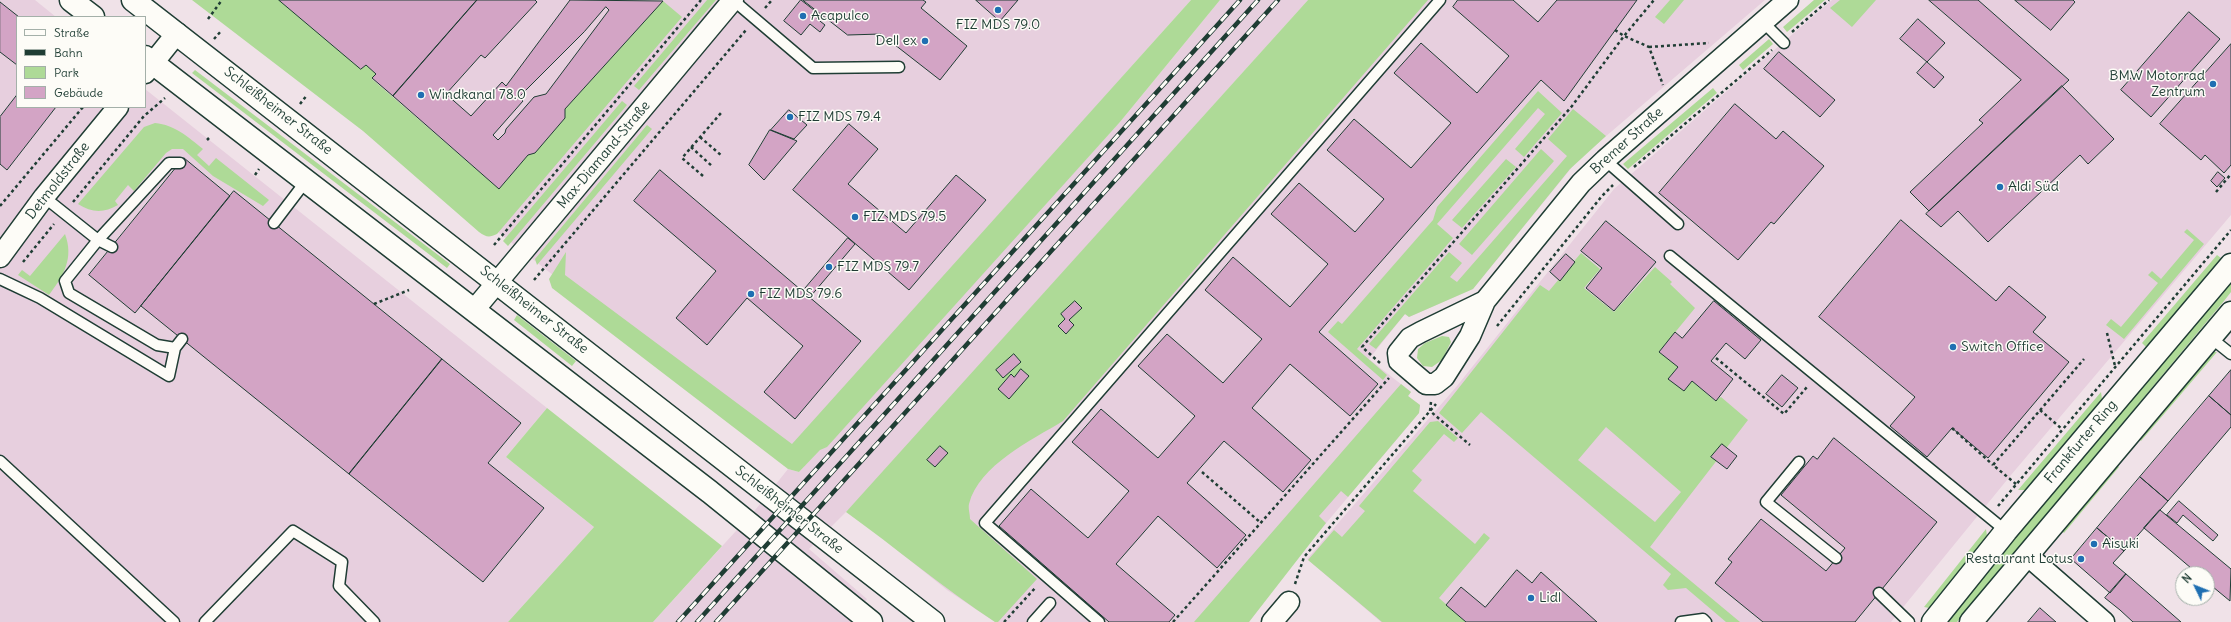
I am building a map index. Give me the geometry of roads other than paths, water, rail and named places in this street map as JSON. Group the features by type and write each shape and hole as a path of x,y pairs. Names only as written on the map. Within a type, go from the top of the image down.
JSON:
{"main road":[{"path":"71,0 92,16"},
{"name":"Schleißheimer Straße","path":"133,0 933,622"},
{"path":"147,64 178,83 474,310 710,492 871,622"},
{"name":"Frankfurter Ring","path":"1933,622 2006,532 2231,264"},
{"path":"1971,622 2231,313"}],"street":[{"name":"Max-Diamand-Straße","path":"474,310 733,0"},
{"name":"Bremer Straße","path":"1485,301 1410,338 1398,353 1396,368 1426,384 1437,392 1444,377 1470,336 1485,301 1581,183 1605,160 1788,0"},
{"path":"147,64 176,32"},
{"name":"Detmoldstraße","path":"0,257 44,197 117,108"},
{"path":"2026,555 2095,619"},
{"path":"1272,622 1289,602"}],"lane":[{"path":"733,0 812,68 899,66"},
{"path":"1099,622 984,522 1440,0"},
{"path":"1763,22 1783,42"},
{"path":"1605,160 1678,224"},
{"path":"175,348 157,345 69,293 65,281 98,240 169,163 180,163"},
{"path":"274,222 306,181"},
{"path":"44,197 98,240 112,247"},
{"path":"1670,256 2006,532"},
{"path":"3,280 40,298 169,376 175,348 182,339"},
{"path":"2211,338 2231,354"},
{"path":"0,461 174,622"},
{"path":"1799,462 1766,502 1836,558"},
{"path":"205,622 293,531 342,562 339,586 374,622"},
{"path":"1879,593 1909,622"},
{"path":"1033,622 1050,603"},
{"path":"1681,622 1703,619 1706,622"}],"railway":[{"path":"678,622 1240,0"},
{"path":"697,622 1258,0"},
{"path":"716,622 1278,0"}],"place":[{"name":"FIZ MDS 79.0","path":"998,10"},
{"name":"Acapulco","path":"803,16"},
{"name":"Dell ex","path":"925,41"},
{"name":"BMW Motorrad Zentrum","path":"2213,84"},
{"name":"Windkanal 78.0","path":"421,95"},
{"name":"FIZ MDS 79.4","path":"790,117"},
{"name":"Aldi Süd","path":"2000,187"},
{"name":"FIZ MDS 79.5","path":"855,217"},
{"name":"FIZ MDS 79.7","path":"829,267"},
{"name":"FIZ MDS 79.6","path":"751,294"},
{"name":"Switch Office","path":"1953,347"},
{"name":"Aisuki","path":"2094,544"},
{"name":"Restaurant Lotus","path":"2081,559"},
{"name":"Lidl","path":"1531,598"}]}
